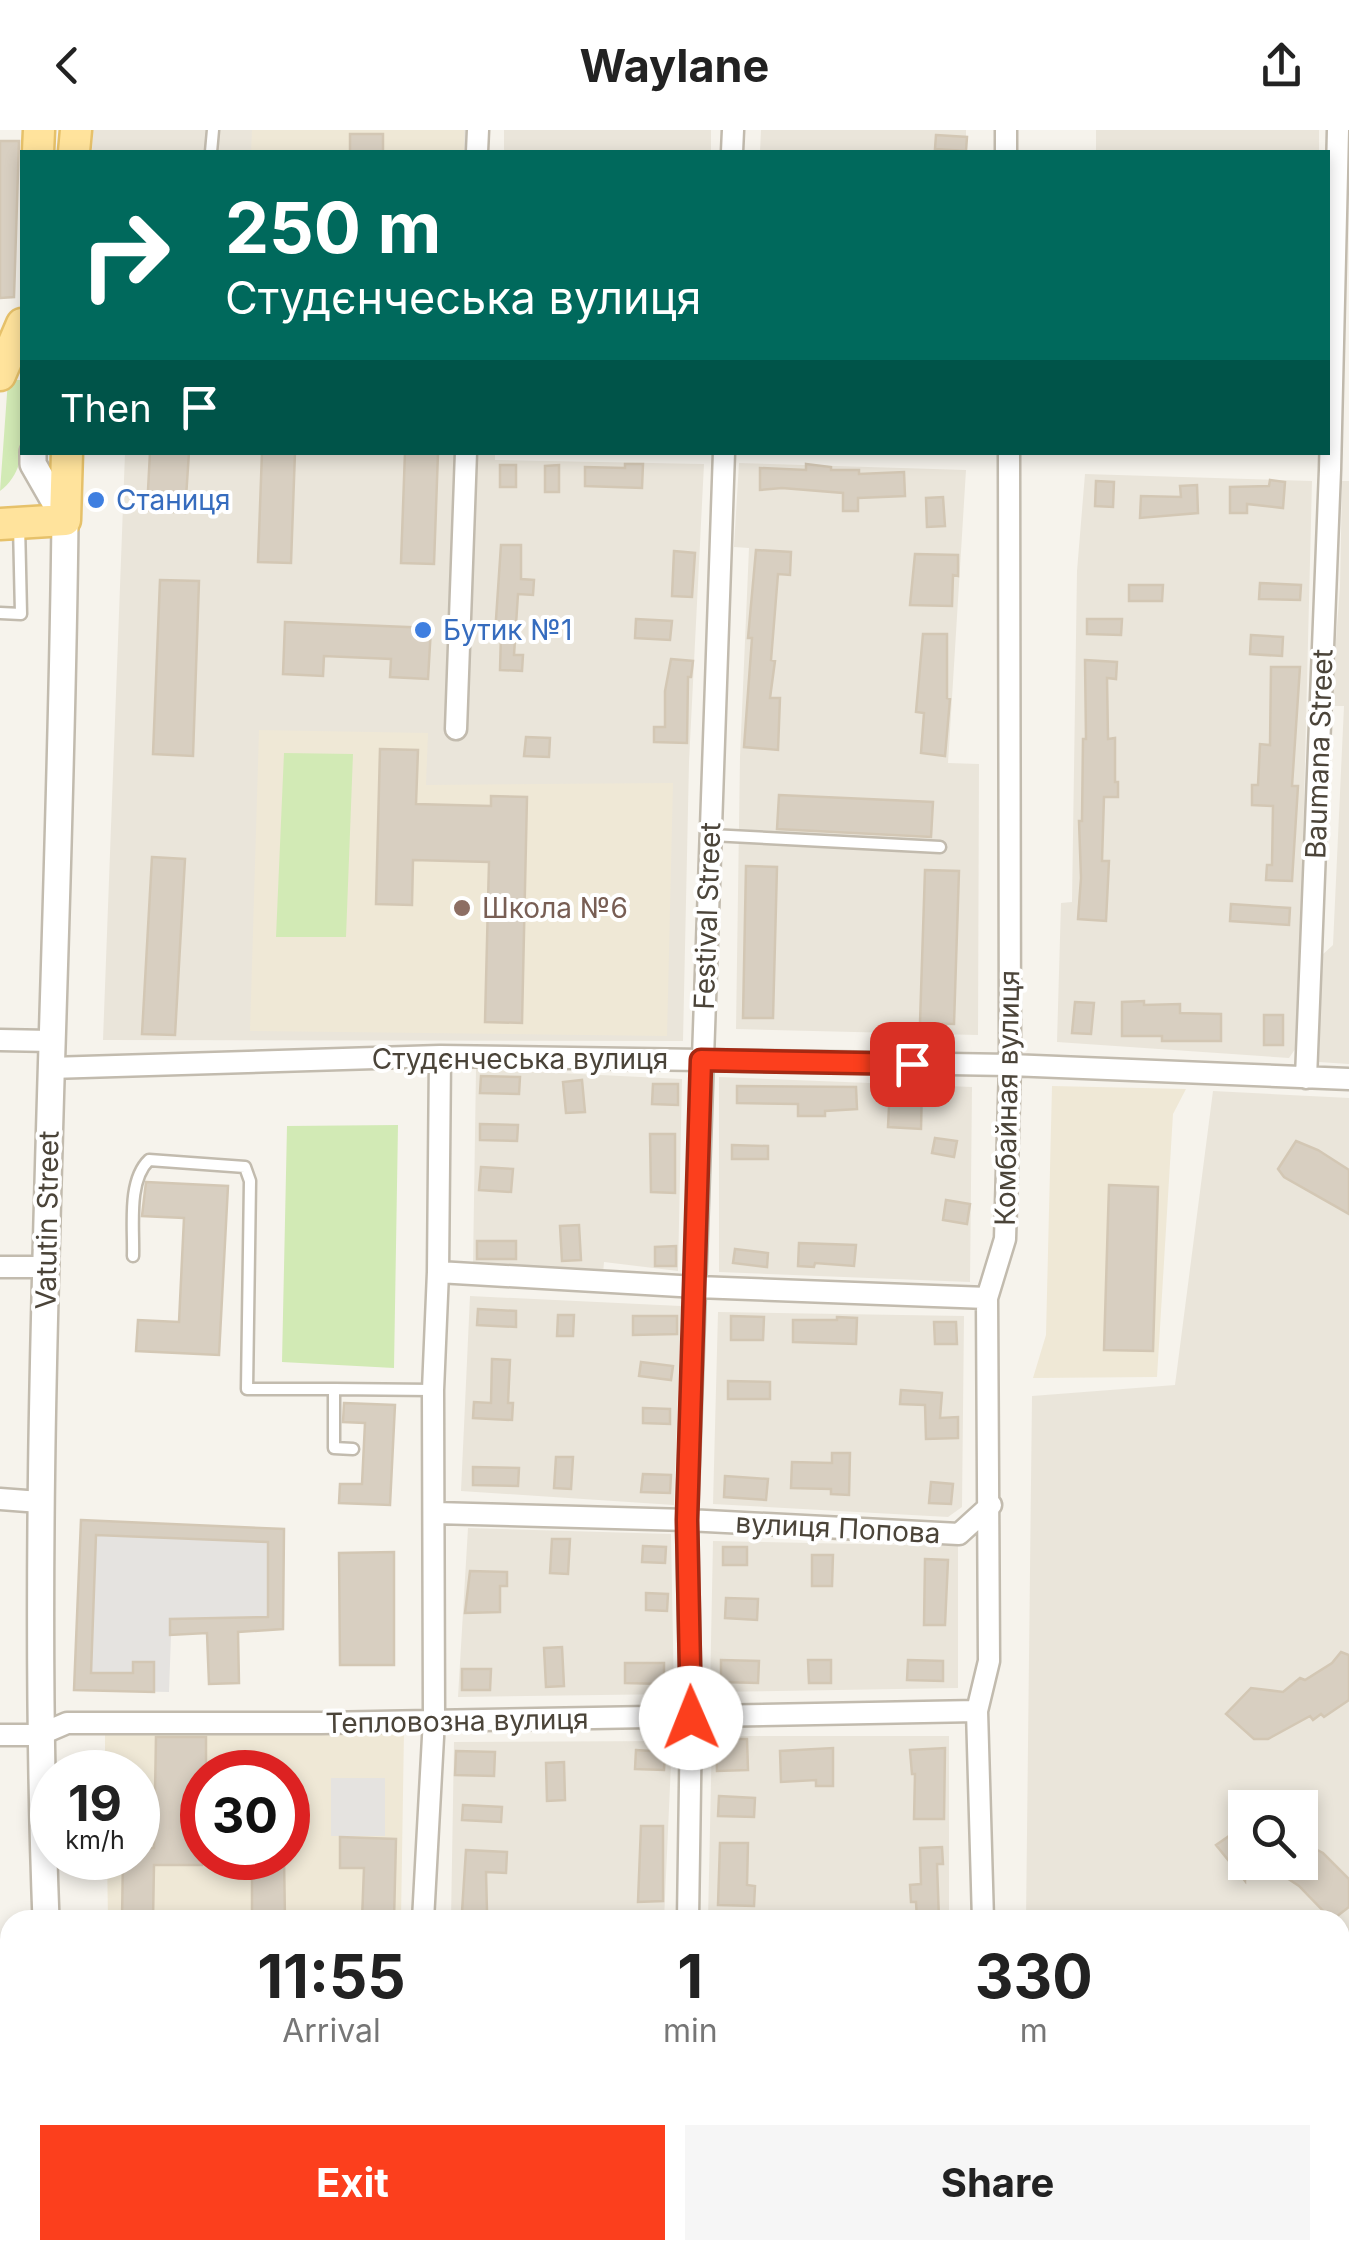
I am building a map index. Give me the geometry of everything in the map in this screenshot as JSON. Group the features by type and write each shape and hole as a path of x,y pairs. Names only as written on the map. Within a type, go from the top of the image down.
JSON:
{"main road":[{"path":"0,375 20,329"},
{"name":"Vatutin Street","path":"66,520 67,455"},
{"path":"10,524 66,520"}],"street":[{"name":"Baumana Street","path":"1306,1078 1336,444 1338,130"},
{"path":"34,455 33,464 66,520"},
{"path":"456,729 466,455"},
{"name":"Festival Street","path":"688,1910 691,1718 687,1520 724,455"},
{"name":"Комбайная вулиця","path":"983,1910 977,1712 989,1661 987,1298 1005,1239 1010,1065 1009,455"},
{"name":"Vatutin Street","path":"46,1910 39,1736 40,1502 66,520"},
{"path":"0,1040 51,1041"},
{"name":"Студєнчеська вулиця","path":"50,1068 440,1056 1010,1065 1349,1078"},
{"path":"424,1910 434,1719 433,1390 440,1056"},
{"path":"0,1267 46,1267"},
{"path":"438,1272 987,1298"},
{"path":"0,1499 40,1502"},
{"name":"вулиця Попова","path":"435,1514 687,1520 959,1534 991,1505"},
{"name":"Тепловозна вулиця","path":"0,1735 39,1736 67,1723 321,1723 977,1712"}],"lane":[{"path":"0,612 21,614 10,524"},
{"path":"710,835 940,847"},
{"path":"133,1256 136,1188 149,1160 245,1167 250,1181 246,1389 433,1390"},
{"path":"334,1388 334,1448 353,1448"}],"shaded area":[{"path":"93,130 469,130 468,150 92,150"},
{"path":"252,130 464,130 464,150 251,150"},
{"path":"504,130 711,130 711,150 504,150"},
{"path":"761,130 966,130 966,150 760,150"},
{"path":"1096,130 1319,130 1319,150 1096,150"},
{"path":"125,455 495,455 495,460 704,464 689,762 683,1041 103,1040"},
{"path":"739,463 966,470 948,763 979,764 978,1035 736,1029 740,757 749,548 734,547"},
{"path":"1085,474 1312,481 1298,1045 1289,1058 1057,1042 1061,903 1072,902 1077,571"},
{"path":"1342,481 1349,481 1349,1064 1319,1062 1321,956 1333,945 1344,706 1331,706 1340,587"},
{"name":"Школа №6","path":"259,730 428,733 426,785 673,783 667,1036 250,1031"},
{"path":"476,1069 682,1079 678,1271 604,1262 603,1274 473,1265"},
{"path":"719,1077 972,1087 970,1282 719,1272"},
{"path":"1052,1086 1186,1089 1173,1114 1157,1377 1033,1378 1046,1335"},
{"path":"1213,1091 1349,1098 1349,1910 1026,1910 1032,1396 1175,1385"},
{"path":"470,1296 681,1306 674,1505 461,1491"},
{"path":"718,1312 964,1316 962,1507 948,1517 713,1504"},
{"path":"81,1520 284,1529 283,1629 171,1635 169,1692 74,1690"},
{"path":"468,1528 671,1534 674,1694 458,1697"},
{"path":"713,1541 958,1546 958,1688 710,1692"},
{"path":"404,1730 401,1910 108,1910 107,1880 160,1880 160,1750 105,1750 105,1734"},
{"path":"712,1736 949,1736 949,1910 708,1910"},
{"path":"672,1741 664,1910 451,1910 454,1742"},
{"path":"331,1778 385,1778 385,1836 331,1836"}],"green space":[{"path":"8,380 20,380 21,455 10,481 0,491"},
{"path":"284,753 353,754 346,937 276,937"},
{"path":"398,1125 394,1368 282,1362 287,1126"}],"building":[{"path":"350,134 383,134 383,150 350,150"},
{"path":"936,135 967,137 966,150 935,149"},
{"path":"0,141 19,141 14,297 0,298"},
{"path":"150,455 189,455 185,513 147,510"},
{"path":"262,455 295,455 291,563 258,562"},
{"path":"405,455 438,455 434,564 401,563"},
{"path":"625,464 643,464 642,488 585,486 585,467 625,468"},
{"path":"806,464 831,470 859,470 859,474 904,472 905,496 858,498 858,511 843,511 843,493 760,490 760,468 806,470"},
{"path":"500,465 516,465 516,487 500,487"},
{"path":"559,465 559,492 545,492 545,466"},
{"path":"1270,480 1285,482 1283,508 1247,504 1247,513 1230,513 1230,487 1269,486"},
{"path":"1096,481 1114,482 1113,507 1095,506"},
{"path":"1197,485 1198,513 1140,518 1141,496 1181,497 1180,486"},
{"path":"943,497 945,526 927,527 926,498"},
{"path":"501,545 521,545 521,579 534,580 533,595 518,594 514,655 523,655 522,671 500,670 501,634 495,634"},
{"path":"756,550 791,552 790,575 778,574 771,660 775,661 770,698 780,698 778,750 744,747"},
{"path":"674,551 695,553 692,597 672,596"},
{"path":"915,554 958,555 952,606 910,605"},
{"path":"160,580 199,581 193,756 153,754"},
{"path":"1260,583 1301,585 1300,600 1259,599"},
{"path":"1129,585 1163,585 1162,601 1129,601"},
{"path":"636,619 672,621 670,640 635,638"},
{"path":"1087,619 1122,619 1121,635 1087,634"},
{"path":"285,622 431,628 428,679 390,677 391,659 324,656 323,676 283,674"},
{"path":"923,634 947,634 950,699 945,756 921,753 924,713 916,712"},
{"path":"1251,635 1283,637 1282,656 1250,654"},
{"path":"671,659 693,661 688,677 687,743 654,742 654,727 665,727 665,691"},
{"path":"1085,660 1117,662 1116,679 1107,678 1108,739 1115,738 1118,797 1104,797 1102,861 1109,861 1106,921 1078,919 1079,821 1086,739"},
{"path":"1271,667 1300,667 1292,786 1298,786 1292,881 1266,880 1267,865 1272,865 1273,806 1252,805 1252,785 1258,785 1260,744 1270,745"},
{"path":"526,737 550,738 549,757 524,756"},
{"path":"380,749 418,750 416,804 491,806 491,796 527,797 522,1023 485,1022 489,862 413,860 412,905 376,904"},
{"path":"779,795 933,802 931,837 777,829"},
{"path":"152,857 185,859 175,1035 142,1034"},
{"path":"746,866 777,867 773,1018 743,1018"},
{"path":"925,870 959,871 954,1024 920,1023"},
{"path":"1231,904 1290,908 1289,925 1230,921"},
{"path":"1144,1001 1144,1005 1180,1004 1180,1013 1221,1014 1221,1041 1122,1036 1122,1002"},
{"path":"1075,1002 1094,1003 1091,1034 1072,1033"},
{"path":"1264,1015 1283,1015 1283,1045 1264,1045"},
{"path":"481,1076 520,1077 519,1094 480,1093"},
{"path":"582,1080 585,1112 566,1113 563,1082"},
{"path":"653,1084 678,1084 678,1105 652,1104"},
{"path":"890,1085 922,1086 921,1129 888,1127"},
{"path":"737,1086 856,1087 857,1109 825,1111 825,1116 798,1116 798,1104 737,1103"},
{"path":"480,1124 518,1125 517,1141 480,1140"},
{"path":"650,1134 675,1134 675,1193 651,1192"},
{"path":"935,1138 957,1141 954,1157 932,1153"},
{"path":"1296,1141 1349,1170 1349,1214 1284,1177 1278,1169"},
{"path":"732,1145 768,1146 768,1159 732,1159"},
{"path":"481,1167 513,1169 511,1192 479,1190"},
{"path":"146,1182 228,1186 219,1355 136,1351 138,1320 179,1322 184,1218 142,1216"},
{"path":"1109,1185 1158,1187 1153,1351 1104,1350"},
{"path":"946,1200 970,1204 967,1224 943,1220"},
{"path":"579,1225 581,1260 562,1261 560,1226"},
{"path":"477,1241 516,1241 516,1259 477,1259"},
{"path":"799,1243 856,1245 854,1266 798,1266"},
{"path":"676,1246 676,1266 655,1266 655,1247"},
{"path":"735,1249 768,1253 767,1267 733,1263"},
{"path":"478,1309 516,1311 516,1327 477,1325"},
{"path":"558,1315 574,1315 573,1336 557,1336"},
{"path":"633,1316 677,1316 677,1334 633,1335"},
{"path":"731,1316 764,1317 763,1340 731,1340"},
{"path":"857,1318 856,1344 793,1342 793,1320"},
{"path":"934,1322 956,1322 957,1344 935,1344"},
{"path":"492,1359 510,1360 508,1403 513,1403 512,1420 473,1418 474,1402 491,1403"},
{"path":"641,1362 673,1366 671,1380 639,1376"},
{"path":"728,1381 770,1382 770,1399 728,1399"},
{"path":"901,1390 942,1393 940,1418 958,1417 958,1438 926,1439 925,1405 900,1404"},
{"path":"344,1403 395,1405 390,1505 339,1503 340,1484 362,1484 365,1423 343,1422"},
{"path":"643,1408 670,1409 670,1424 643,1423"},
{"path":"832,1453 850,1453 849,1495 831,1494 831,1489 791,1488 792,1462 832,1463"},
{"path":"556,1457 573,1457 571,1489 554,1488"},
{"path":"473,1467 519,1468 518,1486 473,1485"},
{"path":"643,1474 671,1475 670,1493 641,1492"},
{"path":"725,1476 768,1479 766,1500 724,1497"},
{"path":"931,1482 953,1484 951,1504 929,1503"},
{"path":"81,1520 284,1529 283,1629 238,1632 239,1683 209,1684 207,1633 170,1635 170,1619 268,1617 268,1542 96,1535 91,1673 133,1673 133,1662 154,1662 154,1692 74,1690"},
{"path":"552,1539 570,1539 568,1574 550,1573"},
{"path":"643,1546 666,1547 665,1563 642,1562"},
{"path":"723,1547 747,1547 747,1565 723,1565"},
{"path":"394,1552 394,1665 340,1665 339,1553"},
{"path":"812,1555 833,1555 832,1586 812,1586"},
{"path":"925,1559 948,1560 945,1625 924,1625"},
{"path":"470,1571 507,1572 507,1586 500,1586 500,1612 465,1613"},
{"path":"646,1593 668,1594 667,1611 646,1610"},
{"path":"726,1598 758,1599 757,1620 725,1618"},
{"path":"562,1647 564,1686 546,1687 544,1648"},
{"path":"1341,1652 1349,1655 1349,1700 1324,1717 1321,1714 1313,1720 1310,1716 1268,1739 1254,1739 1226,1714 1251,1688 1283,1692 1300,1678 1305,1680 1332,1663"},
{"path":"721,1660 759,1661 758,1683 721,1682"},
{"path":"808,1660 831,1660 831,1683 809,1683"},
{"path":"908,1660 943,1661 943,1681 907,1680"},
{"path":"625,1663 664,1663 664,1684 625,1683"},
{"path":"462,1669 491,1669 490,1690 462,1690"},
{"path":"156,1737 206,1737 206,1750 180,1750 180,1865 160,1865 160,1750 156,1750"},
{"path":"716,1739 747,1739 748,1770 717,1771"},
{"path":"833,1748 833,1786 816,1786 816,1780 781,1782 780,1751"},
{"path":"945,1748 944,1819 914,1819 915,1774 910,1750"},
{"path":"636,1750 665,1752 664,1770 635,1769"},
{"path":"456,1751 495,1752 494,1776 455,1775"},
{"path":"564,1762 565,1800 547,1801 546,1763"},
{"path":"719,1796 755,1798 754,1817 718,1816"},
{"path":"463,1805 502,1807 501,1822 462,1820"},
{"path":"641,1826 663,1826 663,1901 638,1902"},
{"path":"340,1837 396,1839 394,1910 362,1910 364,1868 340,1868"},
{"path":"1228,1837 1228,1860 1216,1845"},
{"path":"720,1843 748,1843 747,1885 755,1886 754,1906 718,1905"},
{"path":"942,1847 943,1864 937,1864 939,1910 916,1910 916,1902 911,1902 910,1885 921,1884 920,1848"},
{"path":"466,1850 507,1852 506,1873 486,1872 487,1910 462,1910"},
{"path":"1318,1850 1349,1879 1349,1907 1322,1910 1290,1880 1318,1880"},
{"path":"123,1880 154,1880 153,1910 122,1910"},
{"path":"252,1880 284,1880 285,1910 252,1910"}],"place":[{"name":"Станиця","path":"96,500"},
{"name":"Бутик №1","path":"423,630"},
{"name":"Школа №6","path":"462,908"}],"route":[{"path":"691,1718 687,1520 701,1060 912,1064"}]}
